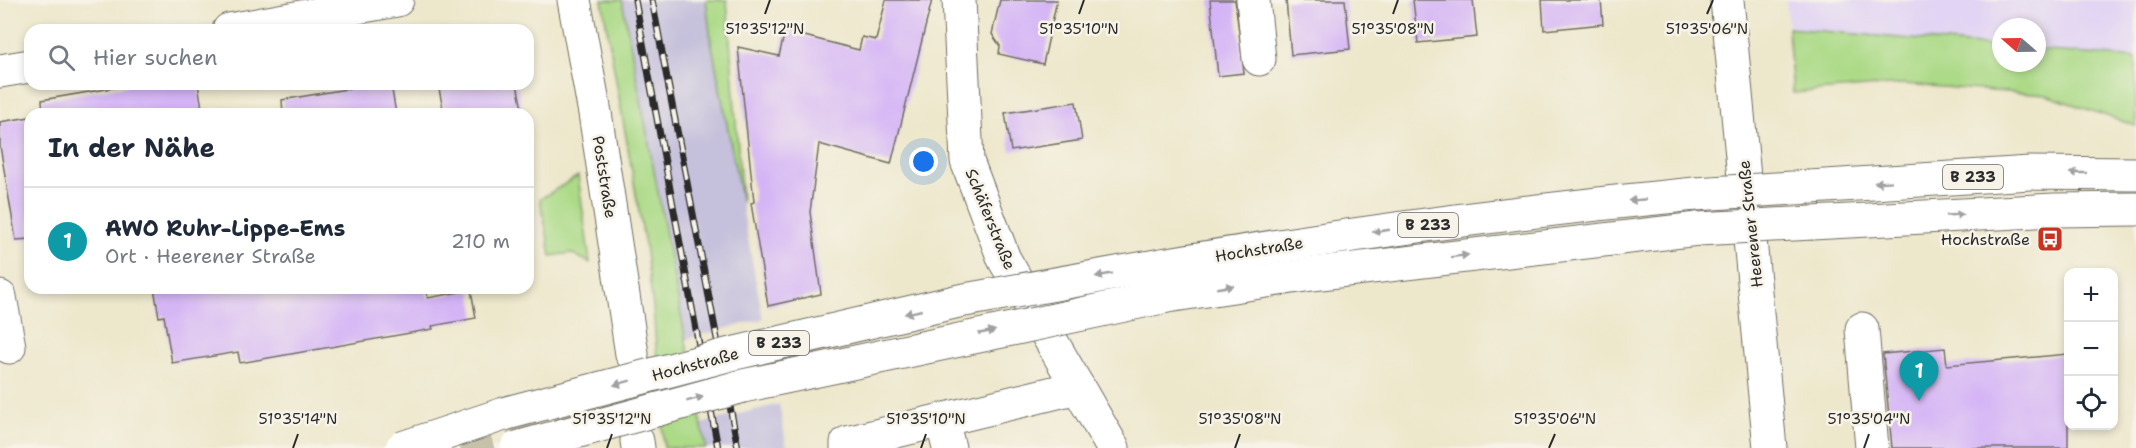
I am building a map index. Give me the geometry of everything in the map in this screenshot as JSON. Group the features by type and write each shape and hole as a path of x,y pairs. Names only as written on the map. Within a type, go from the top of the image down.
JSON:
{"main road":[{"path":"263,24 398,0"},
{"name":"Poststraße","path":"574,0 595,113 632,354"},
{"name":"Schäferstraße","path":"959,0 968,161 1004,259 1113,448"},
{"path":"1253,0 1259,59"},
{"name":"Heerener Straße","path":"1727,0 1770,448"},
{"path":"0,71 24,67"},
{"name":"Hochstraße","path":"517,448 742,386 1165,280 1302,241 1547,208 1695,195 2030,173 2136,174"},
{"name":"Hochstraße","path":"402,448 507,413 732,354 959,301 1165,280 1335,271 1698,229 2054,210 2136,209"},
{"path":"0,297 9,347"},
{"path":"1862,329 1872,448"},
{"path":"847,448 847,443 945,434 1078,387"}],"shaded area":[{"path":"622,0 706,0 711,41 763,319 686,339"},
{"path":"1786,0 2136,0 2136,58 2046,51 2046,18 1992,18 1992,46 1788,28"},
{"path":"779,404 787,448 706,448 701,424"}],"green space":[{"path":"602,0 622,0 706,448 664,448 653,307 645,245"},
{"path":"706,0 727,0 742,203 711,41"},
{"path":"1788,28 1992,46 1992,72 2046,72 2046,51 2136,58 2136,126 2046,95 1903,84 1793,93"},
{"path":"578,176 590,263 571,253 551,256 540,199"}],"building":[{"path":"886,0 932,0 891,164 819,144 810,212 821,294 768,306 751,203 754,202 738,47 779,56 785,31 859,50 862,37 876,40"},
{"path":"1000,0 1057,0 1043,64 999,54 1000,46 992,34"},
{"path":"1210,0 1235,0 1244,73 1218,76"},
{"path":"1286,0 1345,0 1350,49 1291,55"},
{"path":"1413,0 1473,0 1477,37 1418,43"},
{"path":"1542,0 1601,0 1603,24 1544,30"},
{"path":"101,90 199,90 202,108 43,108 42,100"},
{"path":"341,90 392,90 395,108 283,108 282,100"},
{"path":"439,90 518,90 522,108 443,108"},
{"path":"1076,102 1082,140 1011,151 1005,113"},
{"path":"24,118 24,239 16,240 0,146 0,122"},
{"path":"155,294 427,294 428,298 450,294 472,294 476,318 432,326 433,329 240,363 238,352 172,363 164,316 159,317"},
{"path":"1945,348 1947,365 2064,354 2064,430 2068,430 2068,448 1892,448 1883,354"}],"tunnel":[{"path":"460,448 636,397"}],"railway":[{"path":"635,0 718,448"},
{"path":"652,0 738,448"}],"place":[{"name":"Hochstraße","path":"2050,239"},
{"name":"AWO Ruhr-Lippe-Ems","path":"1919,401"}]}
